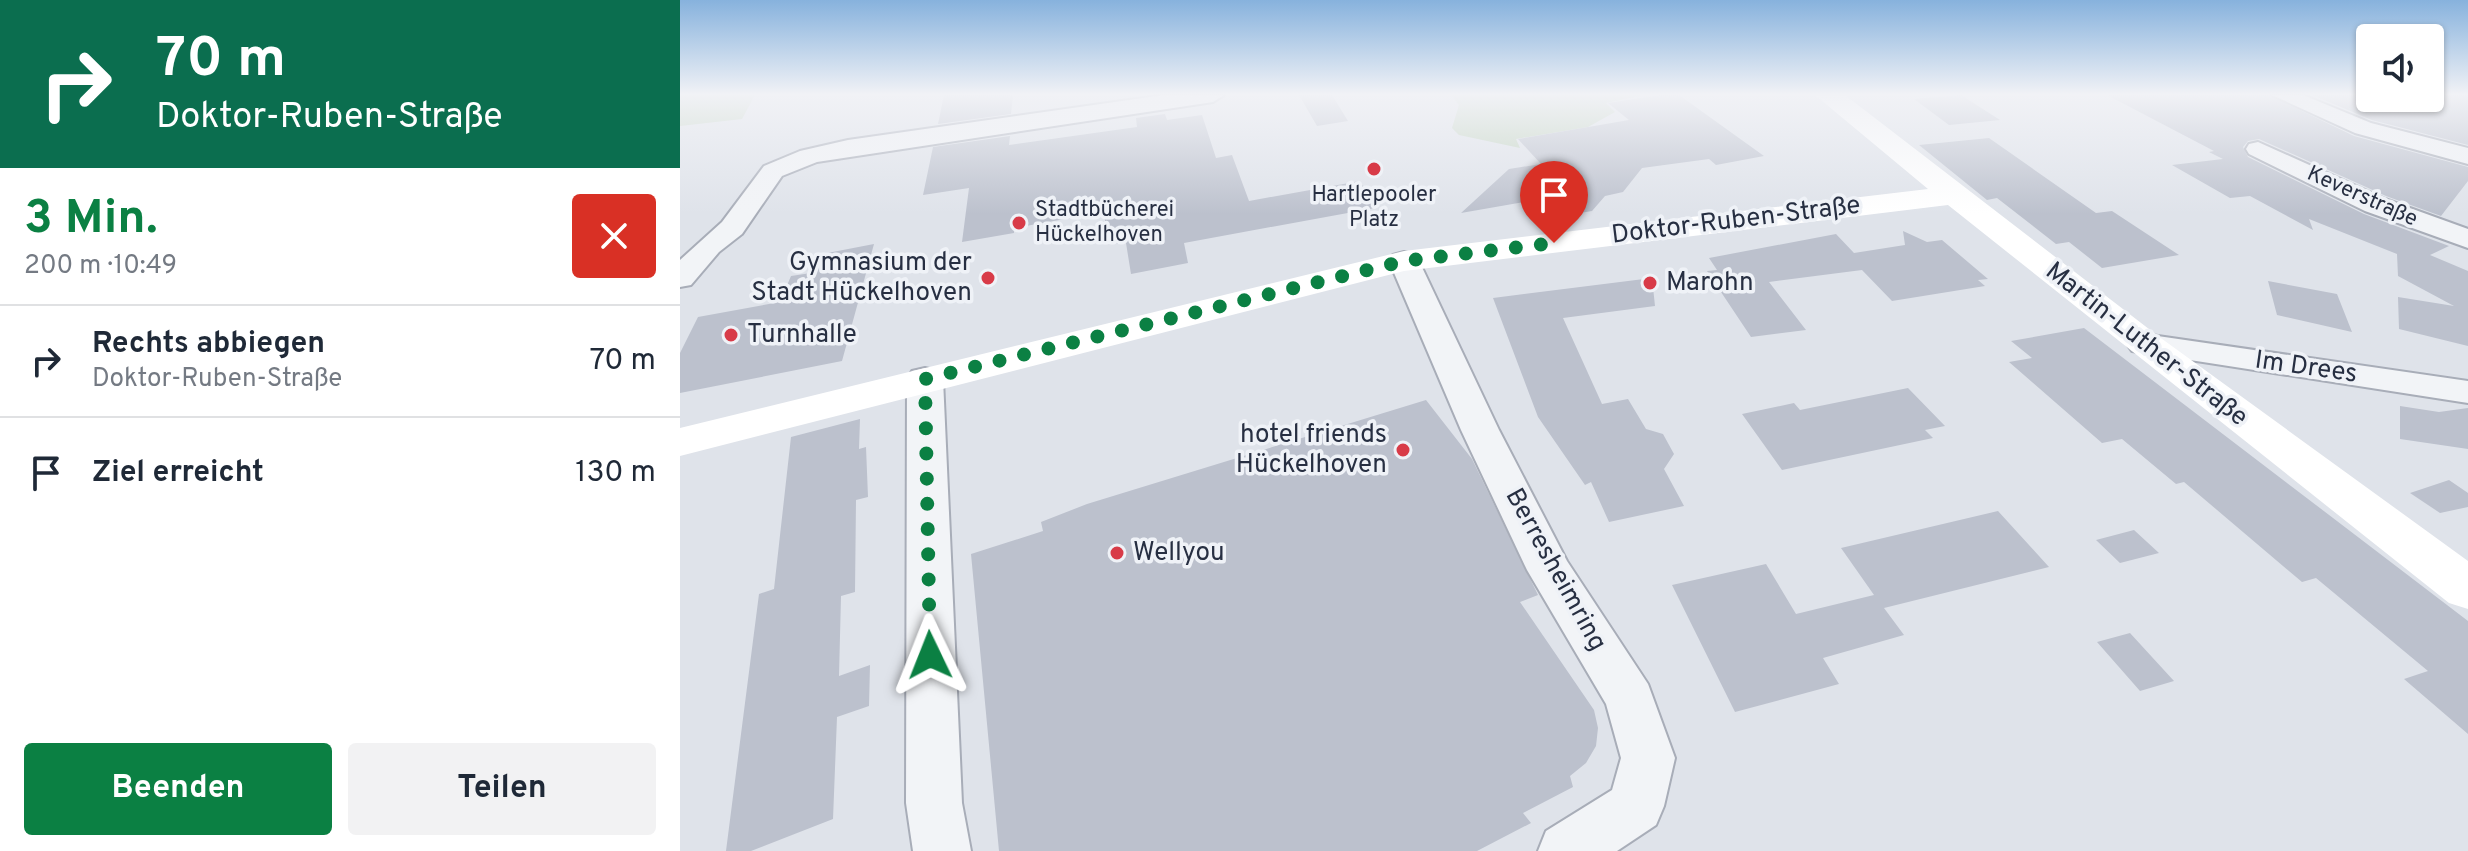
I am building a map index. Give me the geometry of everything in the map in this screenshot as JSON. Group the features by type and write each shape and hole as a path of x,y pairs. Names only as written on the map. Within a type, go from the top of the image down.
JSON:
{"street":[{"path":"680,278 709,246 732,228 773,171 820,153 938,135"},
{"name":"Martin-Luther-Straße","path":"1877,135 2144,344 2468,589"},
{"path":"2388,135 2468,156"},
{"name":"Keverstraße","path":"2258,149 2375,205 2468,239"},
{"name":"Doktor-Ruben-Straße","path":"680,442 1404,261 1952,195"},
{"name":"Berresheimring","path":"1404,261 1480,430 1549,570 1630,699 1648,758 1636,806 1567,851"},
{"name":"Im Drees","path":"2144,344 2468,392"},
{"path":"925,379 934,803 942,851"}],"green space":[{"path":"1459,135 1542,135 1516,139 1520,148"}],"building":[{"path":"1082,135 1208,135 1216,158 1232,155 1249,201 1360,181 1375,208 1184,243 1188,263 1131,274 1126,243 1117,244 1114,228 1106,229 1104,212 1014,228 1014,233 962,242 969,188 923,195 933,147 1010,136 1009,145"},
{"path":"1543,135 1734,135 1764,156 1716,165 1709,159 1642,168 1623,192 1605,196 1592,211 1550,218 1536,216 1524,202 1461,213 1509,169 1541,164 1518,139"},
{"path":"2183,135 2351,135 2468,167 2468,181 2441,216 2386,196 2259,139 2248,141 2243,147 2248,157 2364,214 2449,246 2430,255 2468,271 2468,346 2399,329 2398,297 2454,306 2398,276 2397,254 2309,219 2313,230 2250,196 2230,198 2172,165 2223,159 2209,152 2214,151"},
{"path":"2428,135 2468,135 2468,145"},
{"path":"1989,138 2096,213 2112,211 2179,255 2102,268 2069,242 2056,244 1997,198 1987,200 1919,145"},
{"path":"1903,231 1927,242 1942,240 1988,279 1978,280 1985,286 1892,301 1862,270 1769,282 1806,330 1751,337 1707,271 1717,270 1709,258 1836,234 1854,253 1905,245"},
{"path":"874,244 842,361 680,393 680,353 698,317 780,302 791,276 811,273 817,255"},
{"path":"1652,278 1655,306 1563,318 1602,404 1628,399 1646,429 1663,434 1674,454 1664,469 1684,506 1609,522 1591,482 1585,485 1538,417 1493,298"},
{"path":"2268,281 2337,294 2352,332 2277,315"},
{"path":"2084,328 2468,621 2468,734 2404,679 2428,671 2316,578 2302,582 2184,482 2176,484 2122,439 2102,443 2009,362 2032,358 2011,341"},
{"path":"1908,388 1945,426 1925,430 1933,438 1782,470 1742,414 1794,403 1800,410"},
{"path":"1426,400 1472,459 1538,595 1520,602 1594,710 1598,728 1596,746 1586,763 1570,776 1573,787 1523,813 1531,823 1477,851 999,851 971,554 1043,531 1041,522 1087,504"},
{"path":"2400,406 2439,412 2468,408 2468,449 2400,439"},
{"path":"860,419 859,449 866,447 868,497 856,500 855,592 841,596 839,676 870,665 869,706 837,717 833,819 751,851 726,851 759,594 774,589 791,437"},
{"path":"2449,480 2468,493 2468,507 2440,513 2410,493"},
{"path":"1998,511 2049,567 1884,608 1904,635 1823,658 1839,684 1735,712 1672,585 1766,564 1796,614 1874,595 1841,548"},
{"path":"2134,530 2159,553 2120,563 2096,540"},
{"path":"2130,633 2174,681 2140,691 2097,642"}],"place":[{"name":"Hartlepooler Platz","path":"1374,169"},
{"name":"Stadtbücherei Hückelhoven","path":"1019,223"},
{"name":"Gymnasium der Stadt Hückelhoven","path":"988,278"},
{"name":"Marohn","path":"1650,283"},
{"name":"Turnhalle","path":"731,335"},
{"name":"hotel friends Hückelhoven","path":"1403,450"},
{"name":"Wellyou","path":"1117,553"}],"route":[{"path":"930,655 925,379 1404,261 1554,243"}]}
